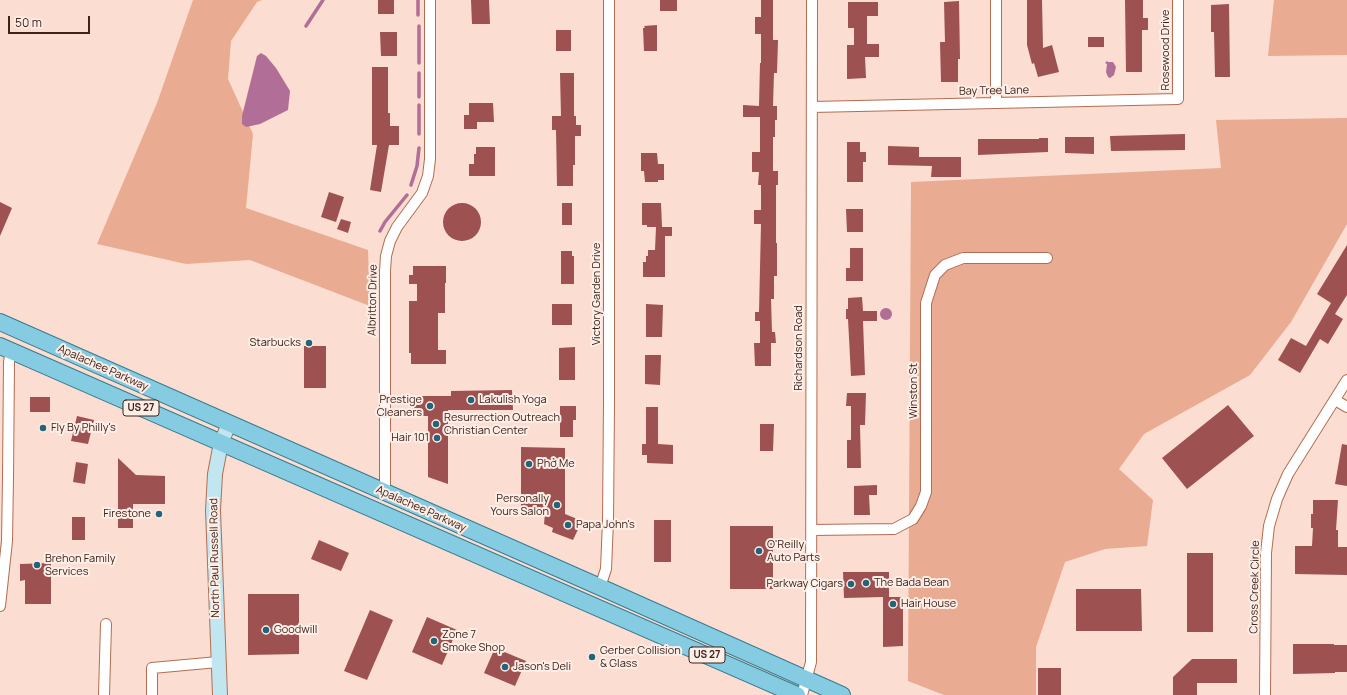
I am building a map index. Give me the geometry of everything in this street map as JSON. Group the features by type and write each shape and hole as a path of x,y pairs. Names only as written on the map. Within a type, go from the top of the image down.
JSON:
{"main road":[{"name":"Apalachee Parkway","path":"0,322 842,695"},
{"path":"0,334 10,334 18,330"},
{"name":"Apalachee Parkway","path":"6,348 797,695"},
{"path":"439,516 444,539 452,534 474,532"},
{"path":"572,596 589,594 600,587"}],"street":[{"name":"Albritton Drive","path":"386,492 386,256 390,241 397,227 422,193 428,176 430,159 430,0"},
{"name":"Victory Garden Drive","path":"600,587 606,569 608,521 609,0"},
{"name":"Richardson Road","path":"802,695 811,662 812,0"},
{"path":"996,0 996,103"},
{"name":"Rosewood Drive","path":"1178,0 1178,99"},
{"name":"Bay Tree Lane","path":"812,107 1178,99"},
{"name":"Winston St","path":"811,530 894,529 913,519 921,506 926,492 926,303 935,275 945,265 963,258 1047,258"},
{"path":"0,606 7,541 9,362 6,348"},
{"name":"Cross Creek Circle","path":"1265,695 1266,553 1269,526 1277,499 1288,474 1347,380"},
{"path":"1335,400 1347,407"},
{"name":"North Paul Russell Road","path":"220,695 213,510 215,474 221,443 228,424"},
{"path":"104,695 106,624"},
{"path":"152,695 152,668 218,662"}],"shaded area":[{"path":"193,0 262,0 257,2 231,41 228,79 253,134 246,208 368,250 370,306 250,260 186,264 97,244 157,103"},
{"path":"1274,0 1347,0 1347,55 1268,56"},
{"path":"261,53 266,56 276,68 290,91 288,110 260,124 246,127 242,124 242,116 257,56"},
{"path":"1107,61 1113,62 1116,67 1114,75 1110,78 1106,72 1107,64 1105,63"},
{"path":"1347,118 1347,224 1291,322 1250,375 1144,434 1119,469 1153,500 1147,546 1105,549 1065,562 1036,647 1036,695 944,695 908,681 911,182 1221,168 1216,120"},
{"path":"884,308 888,308 892,314 888,320 884,320 880,316 880,312"}],"building":[{"path":"378,0 394,0 394,14 378,14"},
{"path":"471,0 489,0 490,24 472,24"},
{"path":"660,0 677,0 677,11 660,11"},
{"path":"761,0 773,0 773,40 778,40 777,73 774,73 773,106 777,106 775,137 773,137 773,171 778,171 778,185 776,185 777,276 774,276 774,299 771,299 772,332 775,332 776,343 771,343 771,366 755,366 754,343 760,343 760,321 755,321 755,312 759,312 761,224 754,224 754,210 761,210 761,185 758,185 759,172 752,172 752,152 760,152 760,117 743,117 743,105 759,106 761,34 755,34 755,17 761,17"},
{"path":"1027,0 1042,0 1043,48 1052,45 1059,72 1038,77 1034,63 1032,64 1027,45"},
{"path":"1125,0 1143,0 1143,18 1148,18 1148,30 1142,30 1142,72 1126,72"},
{"path":"959,1 960,59 958,59 958,82 941,82 940,42 945,42 944,2"},
{"path":"848,2 878,2 878,16 867,16 867,44 879,44 879,57 865,57 866,78 847,79 847,45 854,45 854,28 848,28"},
{"path":"1229,4 1230,77 1215,77 1214,32 1211,32 1211,5"},
{"path":"657,25 657,51 644,51 644,26"},
{"path":"556,30 571,30 571,51 556,51"},
{"path":"380,32 397,32 397,56 381,56"},
{"path":"1088,37 1104,37 1104,47 1088,47"},
{"path":"372,67 388,67 388,113 390,113 390,126 399,126 399,145 389,145 381,192 370,190 377,145 372,145"},
{"path":"560,73 574,73 574,116 576,116 576,125 581,125 581,136 575,136 573,186 557,186 556,130 552,130 552,116 561,116"},
{"path":"469,103 493,103 494,122 477,122 477,129 464,129 464,115 469,115"},
{"path":"1185,134 1185,150 1111,151 1110,136"},
{"path":"1065,137 1094,137 1094,154 1065,153"},
{"path":"1048,138 1048,152 978,155 978,139"},
{"path":"847,142 860,142 860,152 866,152 866,162 863,162 863,182 847,182"},
{"path":"888,146 919,147 919,157 961,157 961,177 931,177 932,166 888,165"},
{"path":"476,147 495,147 495,176 469,176 469,164 474,164"},
{"path":"641,153 657,153 658,164 664,164 664,180 658,180 658,182 645,182 644,171 641,171"},
{"path":"329,192 344,197 336,222 321,217"},
{"path":"0,202 12,208 0,236"},
{"path":"462,203 475,209 481,222 475,235 462,241 449,235 443,222 449,209"},
{"path":"562,203 572,203 572,225 562,225"},
{"path":"642,203 661,203 662,227 647,227 647,225 642,225"},
{"path":"846,209 863,209 863,232 847,232"},
{"path":"341,219 351,222 348,233 337,229"},
{"path":"656,227 672,227 672,236 665,236 665,277 643,277 643,262 646,262 648,250 655,250"},
{"path":"1347,245 1347,295 1335,314 1343,319 1328,344 1320,339 1300,373 1278,360 1291,338 1306,346 1331,303 1317,294"},
{"path":"850,248 863,248 863,281 846,281 846,268 850,268"},
{"path":"561,251 572,251 572,256 574,256 574,284 561,284"},
{"path":"413,266 446,266 445,313 438,313 438,350 446,350 446,364 411,364 411,353 409,353 409,301 417,301 417,284 409,284 409,275 413,275"},
{"path":"862,297 863,311 877,311 877,321 863,321 865,375 851,376 848,319 846,319 846,309 848,309 848,298"},
{"path":"552,304 572,304 572,325 552,325"},
{"path":"646,304 663,305 662,337 646,337"},
{"path":"304,346 326,346 326,388 304,388"},
{"path":"575,347 575,380 559,380 559,348"},
{"path":"645,355 661,355 660,385 645,384"},
{"path":"512,390 513,410 448,410 448,484 428,477 428,416 412,416 412,396 451,396 451,391"},
{"path":"847,393 866,393 865,425 860,425 861,468 847,468 847,440 851,440 851,406 846,406"},
{"path":"30,397 50,397 50,412 30,412"},
{"path":"1228,405 1254,436 1187,489 1162,458"},
{"path":"560,406 576,406 576,420 573,420 573,437 560,437"},
{"path":"646,407 658,407 658,444 673,445 673,464 647,463 647,455 642,455 642,444 646,444"},
{"path":"77,416 94,420 88,444 71,441"},
{"path":"760,424 774,424 773,451 760,451"},
{"path":"1342,444 1347,445 1347,486 1335,484"},
{"path":"521,447 565,448 565,514 582,521 573,540 552,532 553,528 544,524 545,513 521,513"},
{"path":"118,458 136,475 165,476 165,504 133,504 133,528 118,528"},
{"path":"76,462 88,464 85,484 73,482"},
{"path":"877,485 877,495 869,495 870,515 854,515 854,486"},
{"path":"1313,500 1338,500 1336,530 1338,530 1338,547 1347,547 1347,575 1295,574 1295,546 1312,546 1313,528 1311,528 1311,514 1313,514"},
{"path":"72,517 85,517 85,540 72,540"},
{"path":"654,520 671,520 671,562 654,562"},
{"path":"730,526 773,526 773,589 730,589"},
{"path":"319,540 349,553 341,571 311,559"},
{"path":"1187,553 1213,553 1213,632 1187,632"},
{"path":"51,563 51,604 25,604 25,580 20,581 20,564"},
{"path":"843,572 889,572 889,597 903,597 903,646 883,647 883,597 844,598"},
{"path":"1076,589 1141,589 1142,631 1076,631"},
{"path":"248,594 299,594 299,654 248,655"},
{"path":"370,610 393,620 367,680 344,671"},
{"name":"Zone 7 Smoke Shop","path":"427,617 457,630 442,665 412,652"},
{"path":"1293,644 1347,645 1347,672 1293,674"},
{"name":"Jason's Deli","path":"495,648 526,661 515,686 484,673"},
{"path":"1192,659 1237,659 1237,683 1197,683 1197,695 1173,695 1173,677"},
{"path":"1038,668 1061,668 1061,695 1038,695"}],"waterway":[{"path":"306,26 323,0"},
{"path":"418,0 418,15"},
{"path":"419,26 419,63"},
{"path":"419,73 419,97"},
{"path":"419,105 419,134"},
{"path":"411,185 417,166 419,148"},
{"path":"380,231 385,222 407,195"}],"place":[{"name":"Starbucks","path":"309,343"},
{"name":"Lakulish Yoga","path":"471,400"},
{"name":"Prestige Cleaners","path":"430,406"},
{"name":"Resurrection Outreach Christian Center","path":"436,424"},
{"name":"Fly By Philly's","path":"43,428"},
{"name":"Hair 101","path":"437,438"},
{"name":"Phở Me","path":"529,464"},
{"name":"Personally Yours Salon","path":"557,505"},
{"name":"Firestone","path":"159,514"},
{"name":"Papa John's","path":"568,525"},
{"name":"O'Reilly Auto Parts","path":"759,551"},
{"name":"Brehon Family Services","path":"37,565"},
{"name":"The Bada Bean","path":"866,583"},
{"name":"Parkway Cigars","path":"851,584"},
{"name":"Hair House","path":"893,604"},
{"name":"Goodwill","path":"266,630"},
{"name":"Zone 7 Smoke Shop","path":"434,641"},
{"name":"Gerber Collision & Glass","path":"592,657"},
{"name":"Jason's Deli","path":"505,667"}]}
